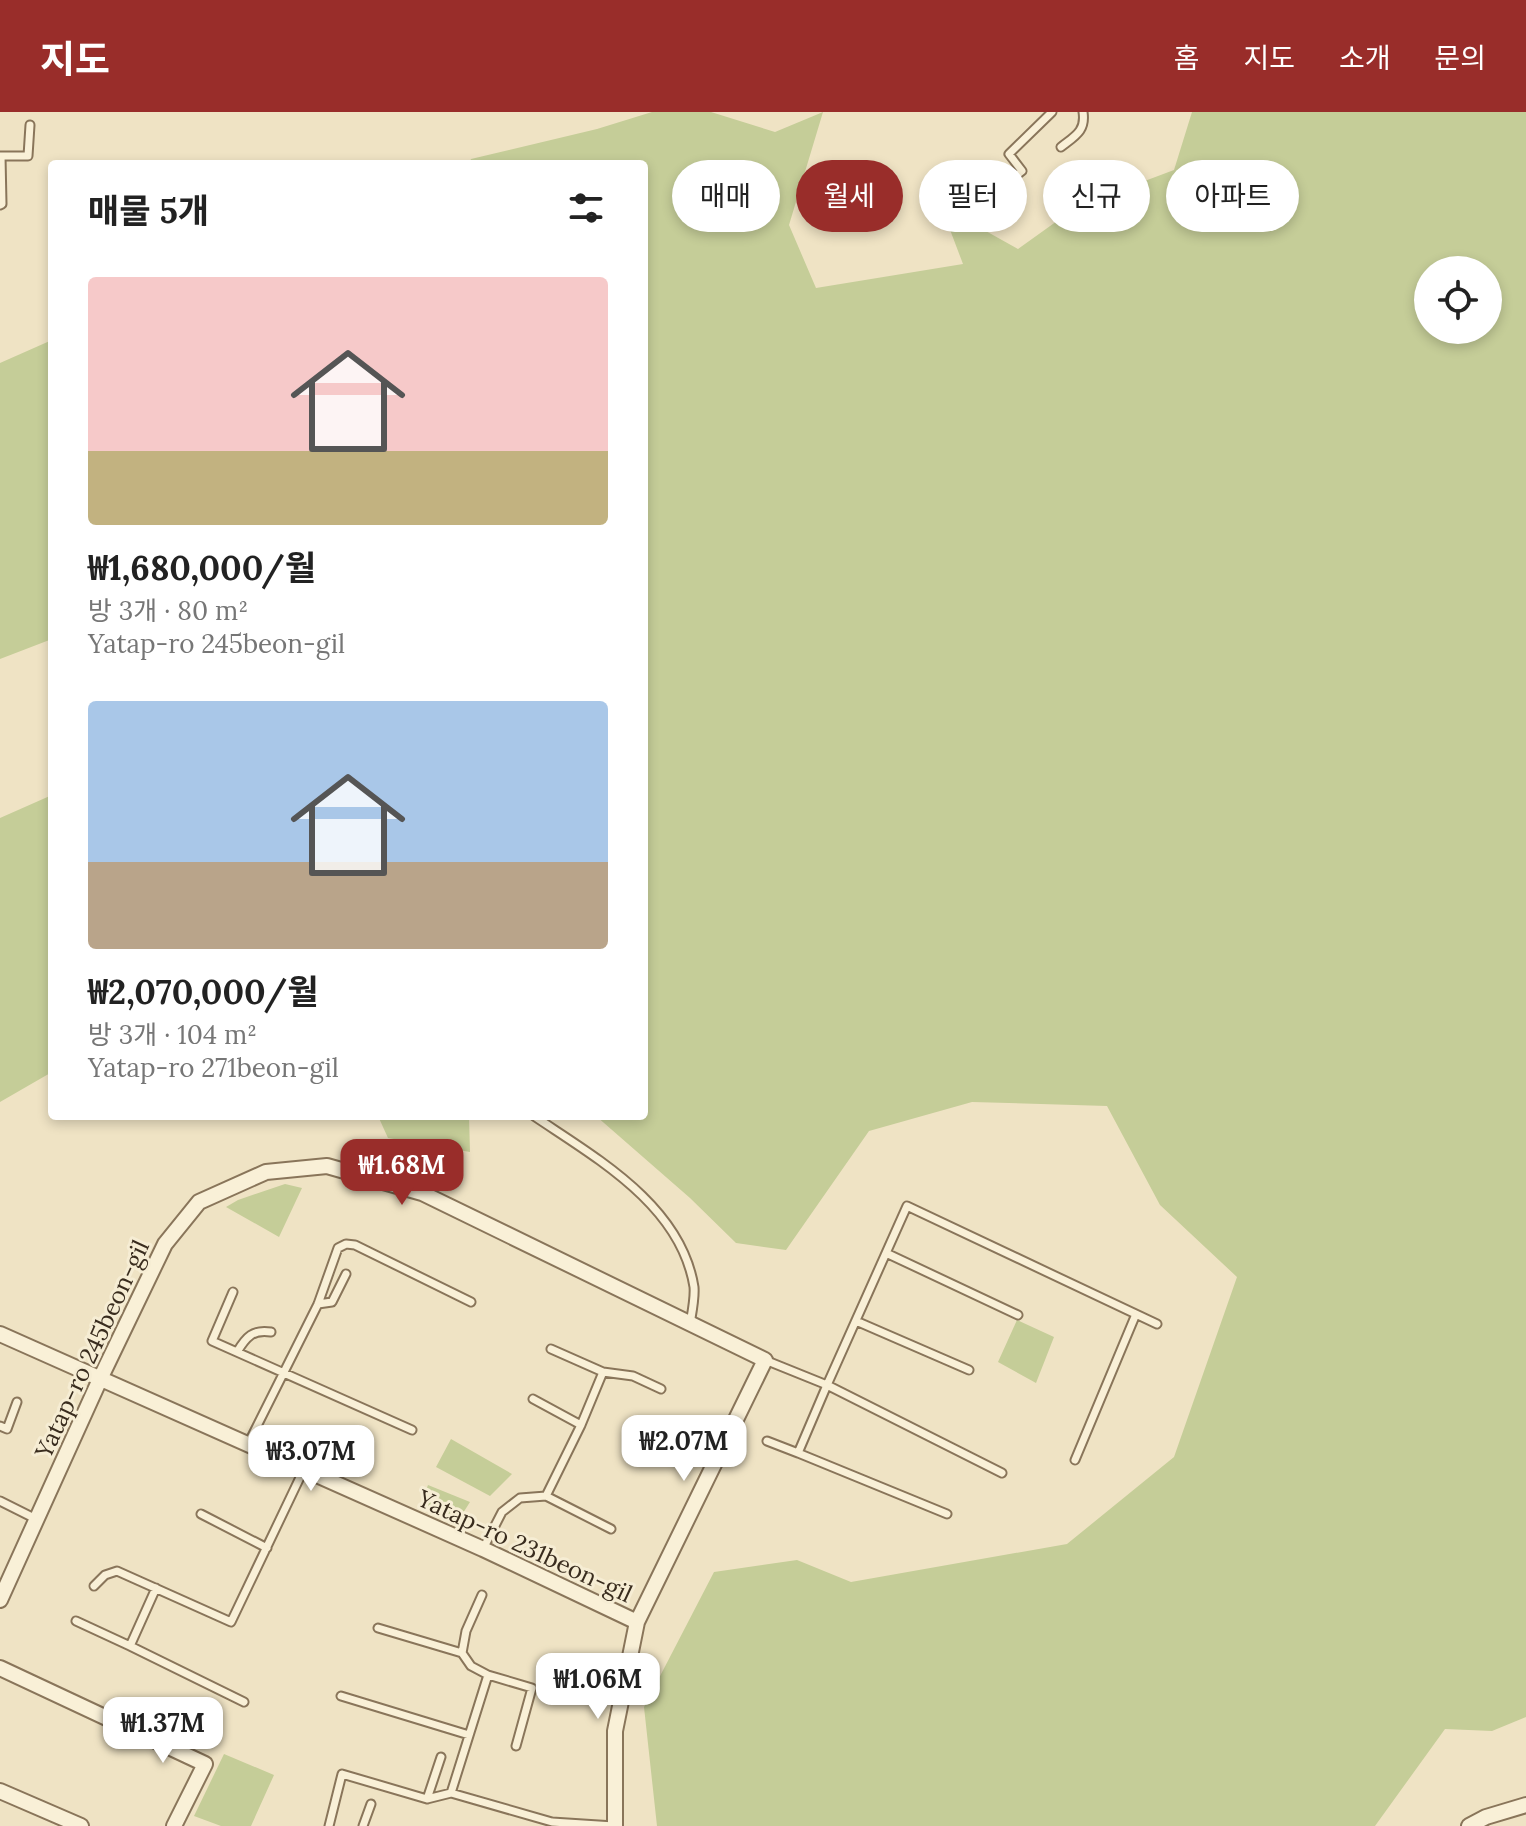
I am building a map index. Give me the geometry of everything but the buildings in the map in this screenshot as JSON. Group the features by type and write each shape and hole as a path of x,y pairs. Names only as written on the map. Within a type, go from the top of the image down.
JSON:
{"street":[{"name":"Yatap-ro 245beon-gil","path":"0,1600 165,1244 199,1202 266,1172 327,1166 422,1193 765,1360"},
{"name":"Yatap-ro 231beon-gil","path":"0,1334 483,1549 637,1622"},
{"path":"615,1826 615,1731 637,1622 765,1360"},
{"path":"0,1668 205,1764 174,1826"},
{"path":"0,1791 81,1826"},
{"path":"1469,1826 1486,1817 1526,1805"}],"lane":[{"path":"1014,160 1009,154 1052,112"},
{"path":"1061,147 1081,132 1083,112"},
{"path":"0,205 0,156 28,156 30,125"},
{"path":"540,1120 609,1168 640,1194 667,1224 685,1256 694,1289 690,1324"},
{"path":"798,1453 907,1206 1157,1324"},
{"path":"248,1444 318,1304 338,1248 346,1244 355,1245 471,1302"},
{"path":"886,1253 1018,1315"},
{"path":"318,1304 332,1302 346,1274"},
{"path":"233,1292 212,1341 412,1430"},
{"path":"1075,1460 1136,1314"},
{"path":"856,1321 969,1370"},
{"path":"237,1352 246,1337 260,1330 271,1332"},
{"path":"551,1349 603,1372 633,1376 661,1389"},
{"path":"765,1360 827,1385 1002,1473"},
{"path":"546,1496 603,1372"},
{"path":"533,1399 581,1425"},
{"path":"0,1426 7,1429 17,1402"},
{"path":"767,1441 947,1514"},
{"path":"94,1586 105,1575 117,1571 231,1622 304,1469"},
{"path":"483,1549 502,1512 520,1498 546,1496 611,1529"},
{"path":"0,1501 38,1520"},
{"path":"201,1514 267,1548"},
{"path":"130,1646 156,1588"},
{"path":"462,1653 466,1631 482,1595"},
{"path":"76,1621 244,1702"},
{"path":"378,1628 462,1653 471,1666 488,1675 532,1688 516,1746"},
{"path":"451,1793 488,1675"},
{"path":"341,1696 469,1735"},
{"path":"427,1799 441,1757"},
{"path":"329,1826 342,1774 427,1799 451,1793 552,1824 615,1826"},
{"path":"363,1826 371,1804"}],"green space":[{"path":"652,112 711,112 775,132 823,112 809,160 796,160 796,202 789,225 816,288 963,264 951,232 988,232 1018,249 1043,231 1150,232 1150,179 1166,173 1166,232 1299,232 1299,160 1177,160 1192,112 1526,112 1526,1717 1492,1731 1445,1729 1375,1826 657,1826 644,1707 714,1572 797,1560 851,1582 1067,1544 1174,1457 1237,1277 1160,1205 1107,1106 972,1102 869,1131 786,1250 736,1243 601,1120 648,1120 648,160 471,160"},
{"path":"48,342 48,641 0,659 0,363"},
{"path":"48,797 48,1074 0,1102 0,818"},
{"path":"380,1120 469,1120 470,1152 388,1138"},
{"path":"285,1184 302,1188 279,1237 226,1207 238,1200"},
{"path":"1017,1320 1054,1337 1036,1383 998,1362"},
{"path":"451,1439 512,1474 490,1496 436,1467"},
{"path":"428,1485 470,1502 458,1521 421,1503"},
{"path":"224,1754 274,1775 251,1826 221,1826 194,1816"}]}
